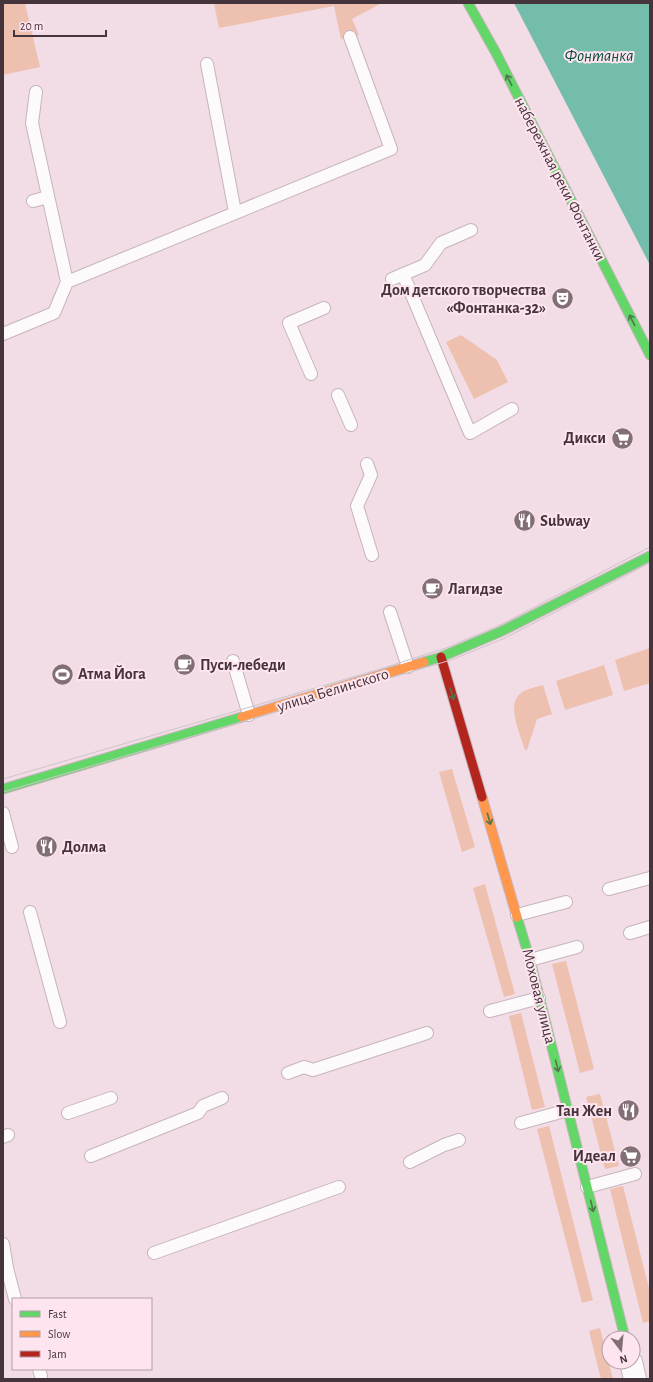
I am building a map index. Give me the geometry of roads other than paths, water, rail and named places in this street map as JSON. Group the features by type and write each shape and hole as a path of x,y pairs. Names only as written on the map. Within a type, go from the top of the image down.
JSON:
{"main road":[{"name":"набережная реки Фонтанки","path":"468,3 496,53 650,355"},
{"name":"улица Белинского","path":"3,788 441,657 502,631 650,556"},
{"name":"Моховая улица","path":"441,657 530,960 623,1330"}],"lane":[{"path":"67,282 391,149 350,37"},
{"path":"207,64 235,212"},
{"path":"3,334 54,313 67,282 32,123 36,92"},
{"path":"34,201 48,197"},
{"path":"470,230 441,243 425,265 398,277 470,434 512,409"},
{"path":"311,374 289,323 324,308"},
{"path":"338,395 351,425"},
{"path":"367,464 371,475 356,506 372,555"},
{"path":"390,612 408,667"},
{"path":"233,660 249,715"},
{"path":"3,813 12,847"},
{"path":"609,889 650,878"},
{"path":"517,915 566,902"},
{"path":"30,912 60,1022"},
{"path":"630,933 650,927"},
{"path":"530,960 578,947"},
{"path":"490,1011 539,998"},
{"path":"288,1073 304,1066 313,1070 427,1033"},
{"path":"68,1113 111,1098"},
{"path":"91,1156 198,1113 203,1106 222,1098"},
{"path":"521,1123 568,1110"},
{"path":"410,1162 444,1145 460,1140"},
{"path":"587,1187 636,1174"},
{"path":"154,1253 339,1187"},
{"path":"3,1244 5,1268 15,1298"}],"water":[{"name":"Фонтанка","path":"514,3 650,3 650,265"}],"tram line":[{"path":"3,779 377,670 446,648 500,625 650,547"},
{"path":"3,792 451,660 505,638 650,563"}],"place":[{"name":"Дом детского творчества «Фонтанка-32»","path":"562,299"},
{"name":"Дикси","path":"622,438"},
{"name":"Subway","path":"525,521"},
{"name":"Лагидзе","path":"432,589"},
{"name":"Пуси-лебеди","path":"185,665"},
{"name":"Атма Йога","path":"63,674"},
{"name":"Долма","path":"46,847"},
{"name":"Тан Жен","path":"628,1111"},
{"name":"Идеал","path":"631,1156"}]}
